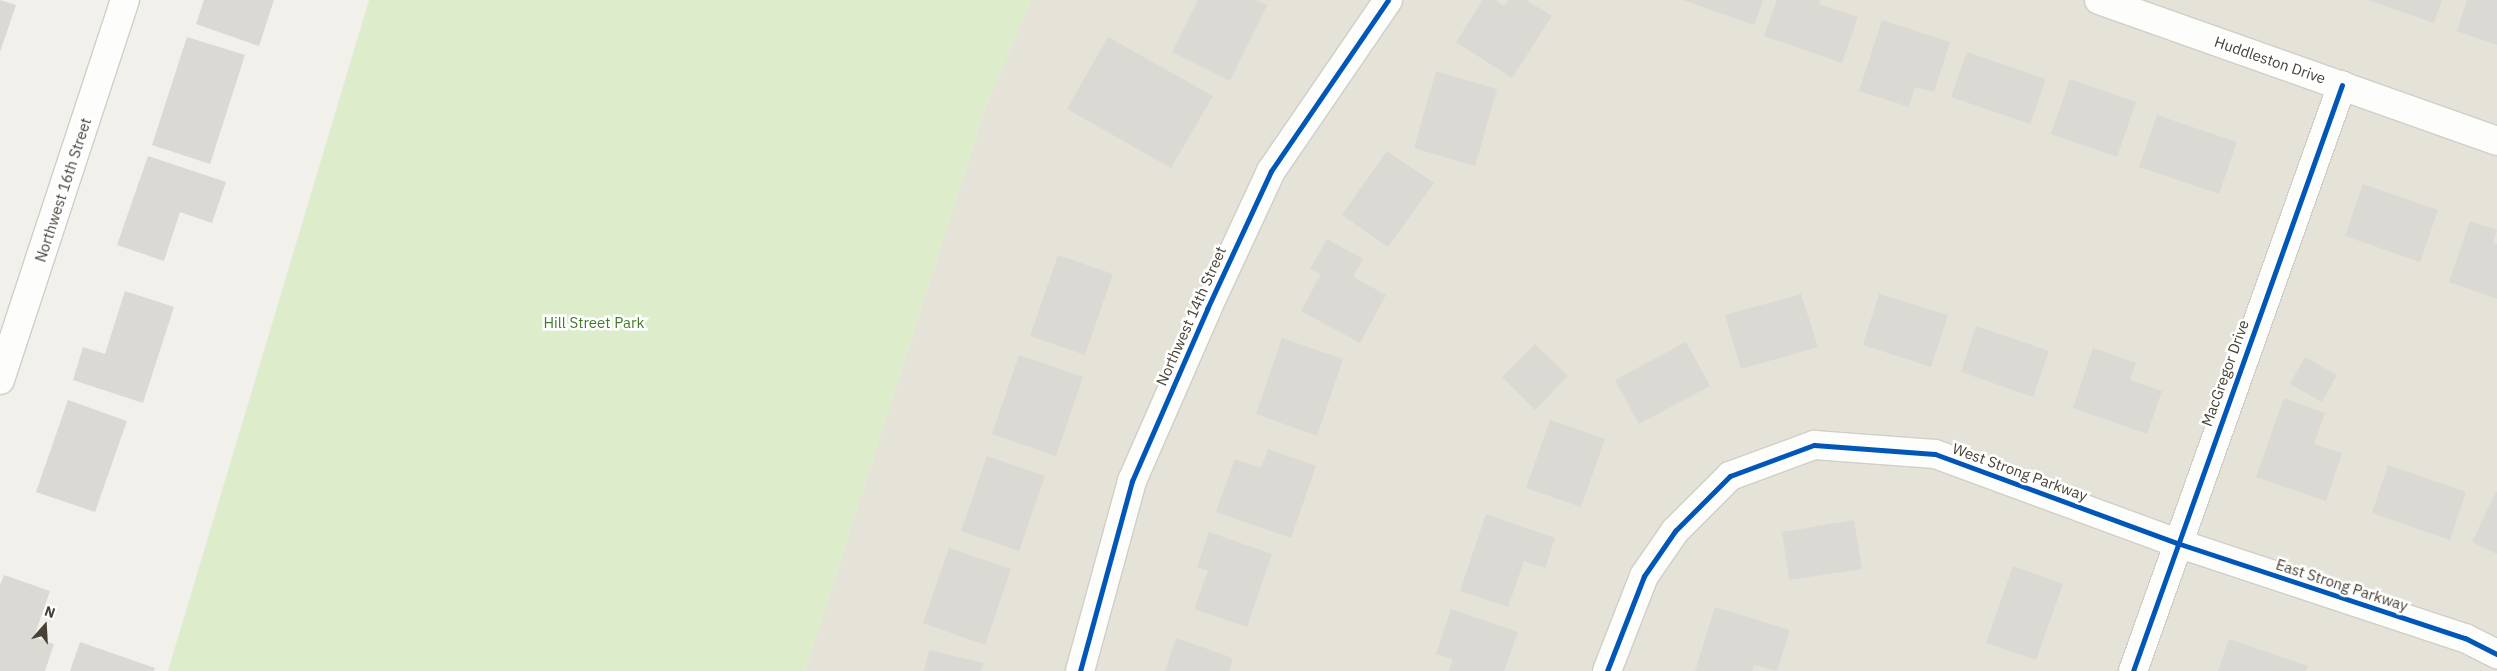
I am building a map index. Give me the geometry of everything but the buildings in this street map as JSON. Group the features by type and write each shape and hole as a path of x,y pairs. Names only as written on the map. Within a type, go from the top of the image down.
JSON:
{"street":[{"name":"Northwest 16th Street","path":"0,380 125,0"},
{"name":"Northwest 14th Street","path":"1080,671 1132,481 1207,309 1271,171 1388,0"},
{"name":"Huddleston Drive","path":"2099,0 2497,141"},
{"name":"MacGregor Drive","path":"2133,671 2342,85"},
{"name":"West Strong Parkway","path":"1607,671 1644,576 1675,531 1730,476 1814,445 1935,454 2177,544"},
{"name":"East Strong Parkway","path":"2177,544 2465,638 2497,654"}],"shaded area":[{"path":"1031,0 2497,0 2497,671 805,671 986,106"}],"green space":[{"name":"Hill Street Park","path":"369,0 1031,0 986,106 805,671 168,671"}],"cycle path":[{"path":"1080,671 1132,481 1207,309 1271,171 1388,0"},
{"path":"2133,671 2342,85"},
{"path":"1607,671 1644,576 1675,531 1730,476 1814,445 1935,454 2177,543 2465,638 2497,654"}]}
